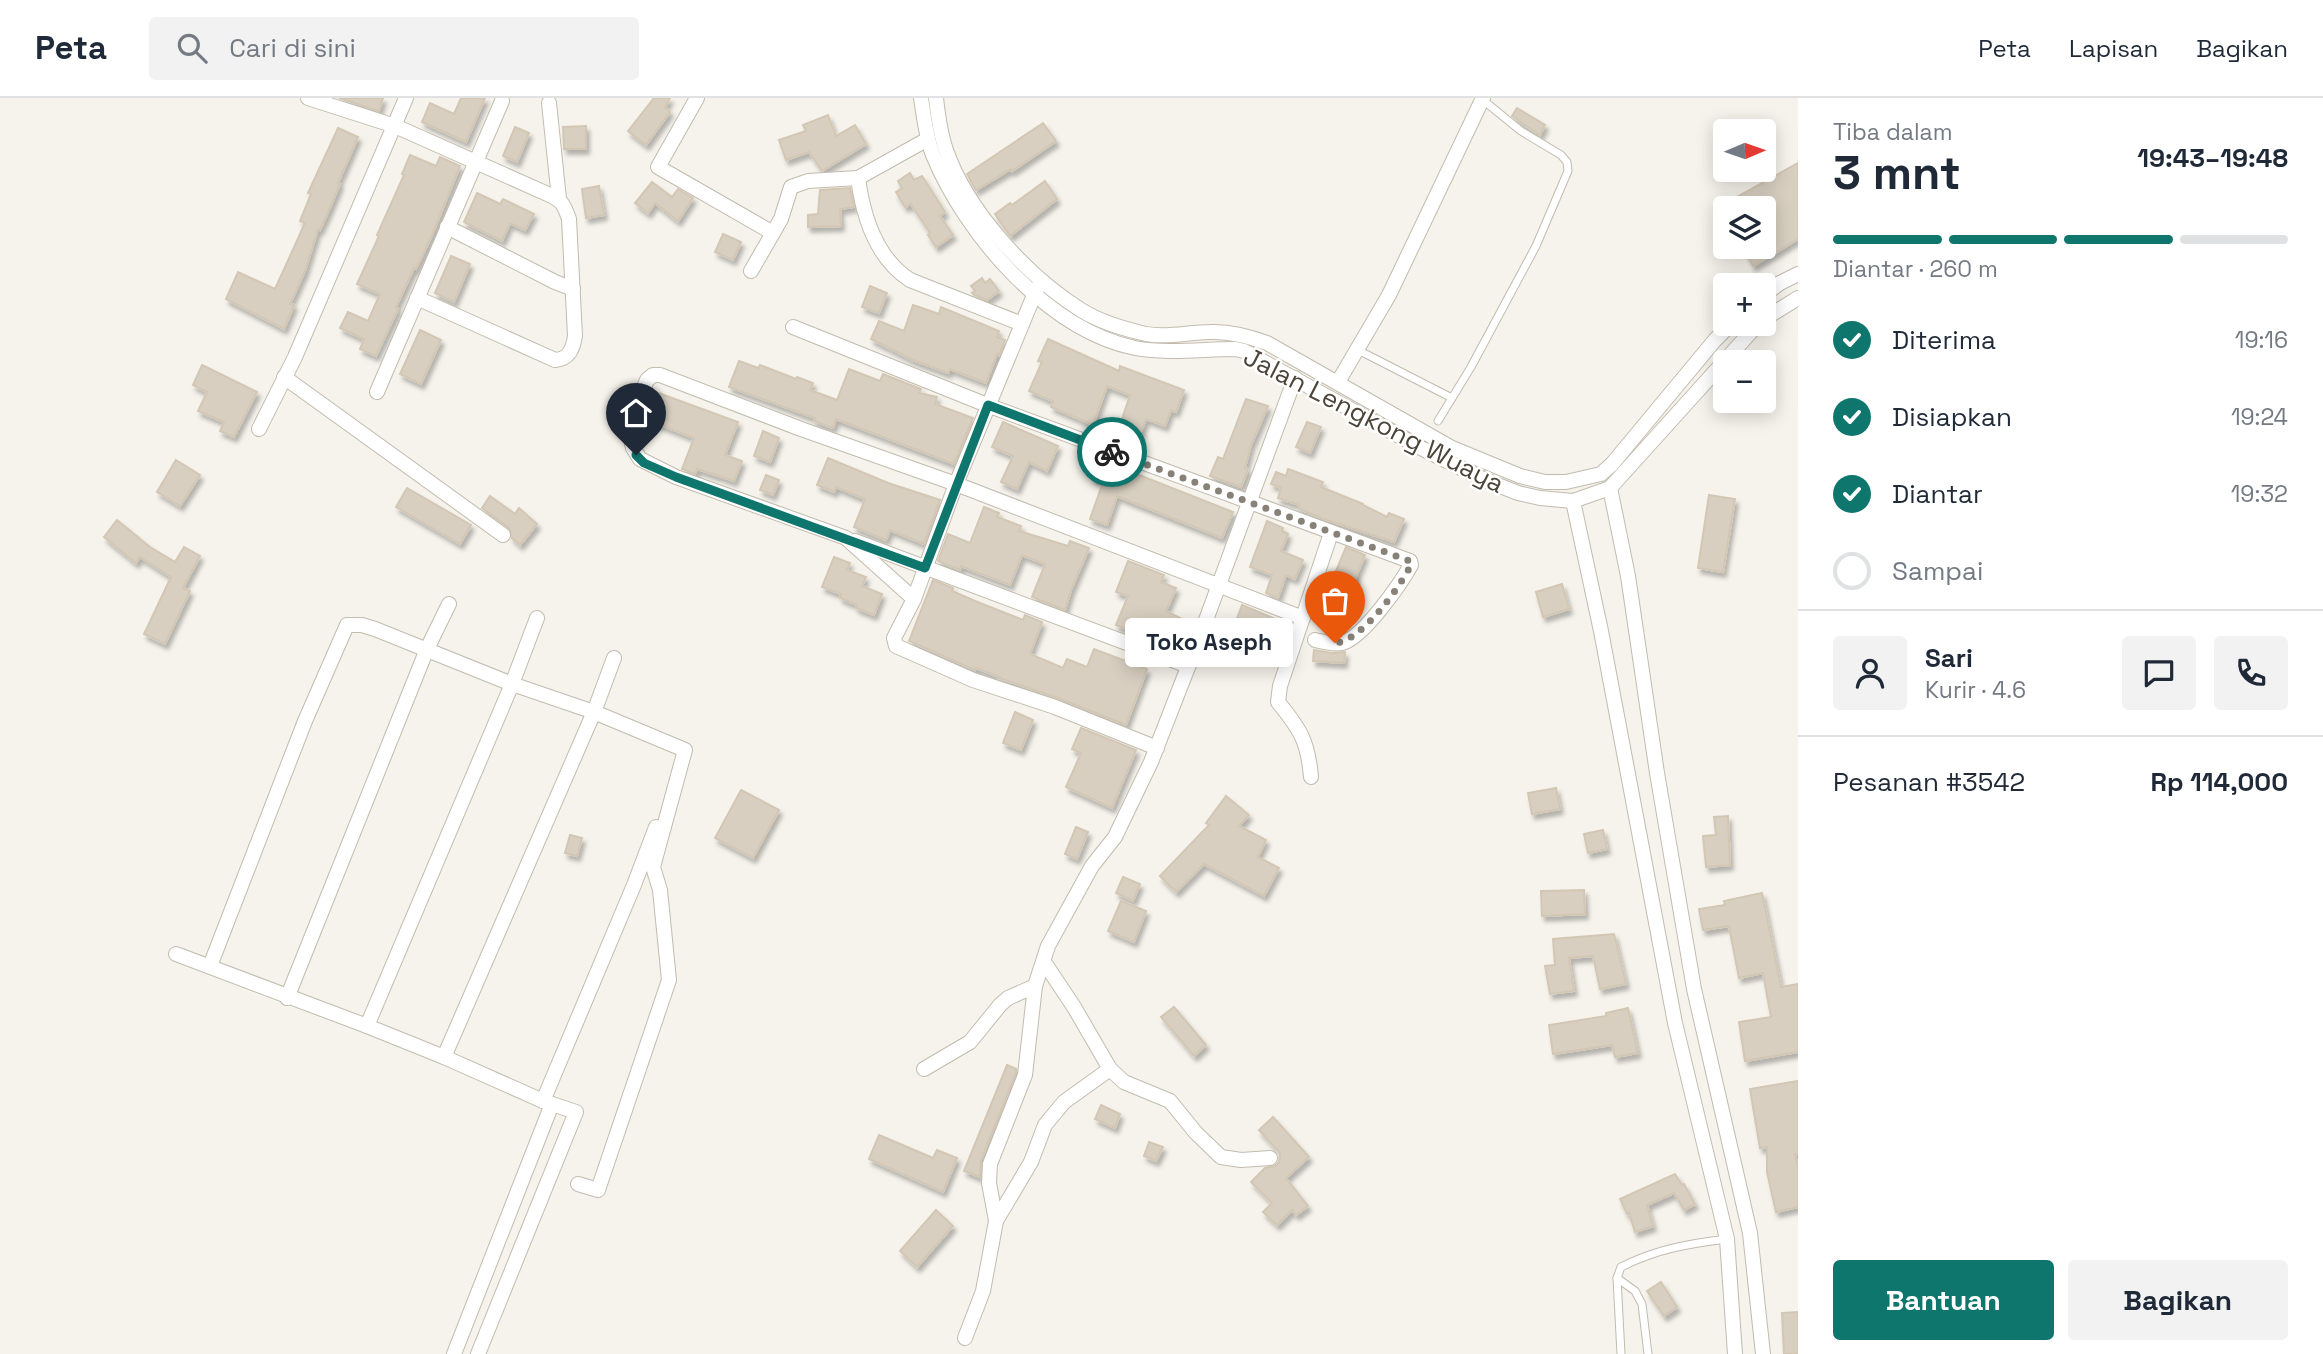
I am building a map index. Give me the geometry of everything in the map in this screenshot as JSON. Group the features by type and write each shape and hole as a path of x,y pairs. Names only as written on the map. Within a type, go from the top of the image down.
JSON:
{"street":[{"path":"308,98 395,126 559,199 565,207 569,219 575,336 573,347 565,358 555,360 417,298"},
{"path":"259,429 285,377 406,98"},
{"path":"697,98 658,167 773,233"},
{"name":"Jalan Lengkong Wuaya","path":"922,98 928,139 943,175 967,216 987,244 1032,294 1070,321 1136,348 1236,349 1295,377 1421,448 1518,493 1573,501 1610,488 1747,336"},
{"name":"Jalan Lengkong Wuaya","path":"936,98 946,151 976,208 1041,281 1082,311 1116,326 1149,334 1212,331 1235,333 1267,343 1462,452 1520,476 1545,482 1566,482 1601,474 1719,336"},
{"path":"1338,382 1389,295 1483,99"},
{"path":"377,392 502,101"},
{"path":"549,103 559,199"},
{"path":"751,271 773,233 791,187 808,181 858,177 928,139"},
{"path":"858,177 862,208 881,253 895,270 910,280 1022,324"},
{"path":"447,227 573,289"},
{"path":"1776,286 1798,274"},
{"path":"1041,281 1032,294 956,484 914,599 894,638 895,645 973,680 1055,707 1157,748"},
{"path":"1776,312 1798,298"},
{"path":"793,327 988,405 1410,561 1411,565 1400,586 1355,636 1344,643 1315,640"},
{"path":"1188,667 686,480 640,459 631,439 635,409 647,380 660,375 956,484 1303,618"},
{"path":"285,377 503,535"},
{"path":"996,1221 988,1171 1025,1074 1035,986 1058,925 1092,866 1115,837 1157,748 1295,377"},
{"path":"1610,488 1628,576 1657,773 1694,989 1750,1233 1763,1354"},
{"path":"1573,501 1601,631 1675,1023 1727,1239 1735,1354"},
{"path":"1311,777 1309,750 1296,723 1278,702 1280,686 1331,533"},
{"path":"846,538 914,599"},
{"path":"287,998 427,649 449,604"},
{"path":"367,1026 512,684 537,618"},
{"path":"210,966 305,721 347,625 362,625 427,649 512,684 594,712 685,750"},
{"path":"444,1056 594,712 614,658"},
{"path":"454,1354 547,1103 685,750"},
{"path":"578,1184 598,1190 669,980 660,890 653,867 685,750"},
{"path":"176,954 444,1056 547,1103 576,1112 478,1354"},
{"path":"1044,962 1110,1069 1124,1082 1170,1101 1196,1133 1221,1157 1241,1160 1270,1158"},
{"path":"924,1069 970,1042 1009,998 1035,986"},
{"path":"965,1338 983,1291 996,1221 1031,1162 1045,1125 1064,1102 1110,1069"},
{"path":"1727,1239 1750,1233"}],"lane":[{"path":"1438,421 1536,246 1568,171 1567,162 1561,155 1521,131 1483,99"},
{"path":"1358,350 1452,398"},
{"path":"1621,1354 1617,1278 1621,1267 1646,1254 1677,1245 1727,1239"},
{"path":"1617,1278 1635,1291 1642,1304 1648,1354"}],"building":[{"path":"339,98 383,98 379,111"},
{"path":"461,98 485,98 466,142 422,122 430,103 454,114"},
{"path":"654,98 670,98 665,107 670,112 646,145 628,131"},
{"path":"1517,108 1545,125 1540,135 1512,116"},
{"path":"828,115 836,136 855,125 866,144 822,171 809,152 786,160 779,140 806,131 803,125"},
{"path":"1043,123 1056,141 1012,171 1011,169 976,190 967,174"},
{"path":"586,126 586,149 564,149 563,127"},
{"path":"515,127 529,133 517,162 503,156"},
{"path":"338,128 358,137 329,210 320,230 318,229 305,271 290,304 294,305 284,329 226,299 238,272 275,289 305,223 300,221 311,194 308,193"},
{"path":"410,155 436,166 440,157 460,166 432,235 416,269 414,268 376,356 360,349 364,339 340,328 348,312 368,321 380,294 357,284 379,236 377,235"},
{"path":"1798,163 1798,239 1776,252 1776,196 1739,196 1764,182 1776,182 1776,175"},
{"path":"910,173 914,180 922,176 945,212 940,216 953,235 936,247 911,204 905,207 896,192 902,188 898,181"},
{"path":"1045,181 1057,199 1010,236 995,214"},
{"path":"652,182 672,197 678,189 693,198 678,221 655,203 648,213 635,203"},
{"path":"599,186 604,215 586,218 582,189"},
{"path":"850,188 854,207 840,209 841,226 808,227 808,215 818,214 820,190"},
{"path":"477,193 500,204 503,199 534,214 525,230 510,223 502,241 464,222"},
{"path":"723,234 741,242 733,260 715,252"},
{"path":"451,256 470,264 454,302 435,293"},
{"path":"1749,259 1765,259 1753,266"},
{"path":"982,278 985,283 990,279 999,291 987,300 972,293 975,291 971,286"},
{"path":"870,286 887,293 879,313 862,307"},
{"path":"913,305 939,314 941,307 999,331 997,337 1005,340 986,383 950,369 948,373 913,360 871,339 879,321 904,331"},
{"path":"420,330 441,340 421,384 400,374"},
{"path":"1048,339 1119,371 1120,366 1184,390 1176,412 1171,410 1165,426 1146,419 1137,442 1124,438 1126,430 1119,428 1130,395 1107,386 1093,425 1051,407 1053,401 1029,391 1042,362 1038,361"},
{"path":"739,361 758,368 760,365 813,383 810,390 837,400 849,369 880,381 883,374 921,389 919,393 937,397 935,404 973,418 954,464 836,419 833,428 814,421 815,418 729,387"},
{"path":"202,365 257,392 234,437 220,431 224,422 198,411 207,392 193,385"},
{"path":"653,391 738,422 725,455 742,461 734,481 697,469 695,474 682,469 694,438 643,418"},
{"path":"1246,399 1268,406 1251,445 1245,468 1248,469 1241,487 1210,476 1218,457 1223,459"},
{"path":"1003,422 1058,446 1047,471 1029,462 1017,489 1001,482 1013,456 992,447"},
{"path":"1307,422 1321,427 1310,453 1296,447"},
{"path":"763,431 779,438 770,462 754,456"},
{"path":"1095,455 1107,460 1106,462 1233,512 1222,538 1117,496 1107,525 1090,519 1103,482 1092,478 1094,472 1089,470"},
{"path":"828,458 888,483 940,500 924,544 890,530 886,540 854,527 865,499 836,487 834,492 817,485"},
{"path":"176,460 200,475 180,506 157,492"},
{"path":"1288,469 1323,482 1321,487 1387,517 1389,513 1404,519 1394,542 1318,517 1298,508 1299,505 1278,498 1281,488 1271,484 1276,472 1286,476"},
{"path":"766,475 779,480 773,495 760,490"},
{"path":"407,488 471,525 460,544 396,507"},
{"path":"1709,495 1735,499 1723,572 1698,568"},
{"path":"490,496 515,514 519,508 537,524 520,545 512,538 509,528 482,508"},
{"path":"984,507 999,513 997,517 1021,526 1019,531 1068,546 1070,541 1089,548 1065,610 1032,597 1045,564 1022,555 1010,585 961,566 960,570 938,561 948,534 970,543"},
{"path":"117,520 150,547 175,562 184,547 200,556 183,588 190,591 165,644 144,634 171,577 140,557 136,563 104,537"},
{"path":"1267,521 1283,528 1282,531 1288,534 1281,551 1303,560 1295,579 1286,575 1278,598 1266,593 1272,575 1250,567"},
{"path":"1346,547 1365,555 1347,598 1328,590"},
{"path":"834,557 850,563 847,570 866,577 862,586 882,594 874,615 840,598 841,594 822,587"},
{"path":"1128,561 1164,575 1161,582 1176,588 1166,611 1182,619 1170,646 1116,625 1128,596 1116,592"},
{"path":"933,580 953,588 952,591 1023,620 1025,615 1042,622 1030,654 1063,668 1067,659 1087,667 1094,649 1147,669 1126,725 976,668 975,670 909,641"},
{"path":"1562,584 1569,609 1543,617 1536,592"},
{"path":"1242,605 1285,623 1278,643 1274,641 1268,657 1230,642 1228,648 1214,643 1222,624 1233,629"},
{"path":"1314,650 1345,652 1344,663 1313,661"},
{"path":"1015,712 1033,720 1021,750 1003,743"},
{"path":"1081,728 1136,750 1112,808 1066,787 1081,753 1072,749"},
{"path":"1556,788 1560,809 1532,814 1528,793"},
{"path":"741,790 779,810 753,858 715,838"},
{"path":"1226,796 1249,815 1239,826 1266,840 1258,857 1279,868 1264,896 1204,864 1176,892 1160,876 1209,825 1206,823"},
{"path":"1728,816 1730,865 1706,867 1703,836 1716,835 1714,817"},
{"path":"1076,827 1088,832 1077,859 1065,854"},
{"path":"1603,830 1607,849 1588,853 1584,834"},
{"path":"570,835 582,838 577,856 565,853"},
{"path":"1123,877 1140,884 1133,901 1116,893"},
{"path":"1584,890 1585,914 1542,916 1541,891"},
{"path":"1762,893 1781,987 1798,984 1798,1052 1745,1061 1739,1022 1771,1017 1763,973 1739,978 1729,926 1703,930 1699,909 1725,905 1724,901"},
{"path":"1121,901 1146,911 1134,942 1108,931"},
{"path":"1614,934 1626,984 1600,989 1593,956 1569,958 1574,991 1550,994 1545,966 1555,965 1553,939"},
{"path":"1174,1007 1206,1045 1194,1056 1161,1017"},
{"path":"1628,1008 1638,1053 1615,1057 1612,1045 1553,1054 1549,1025 1606,1016 1606,1013"},
{"path":"1007,1065 1016,1069 1016,1073 981,1160 980,1177 964,1171"},
{"path":"1798,1081 1798,1154 1795,1154 1798,1169 1798,1207 1776,1212 1767,1172 1767,1147 1760,1148 1750,1089"},
{"path":"1101,1105 1120,1114 1115,1128 1095,1119"},
{"path":"1273,1117 1309,1157 1286,1178 1308,1206 1296,1215 1292,1210 1277,1225 1263,1212 1272,1203 1251,1182 1265,1168 1275,1166 1279,1162 1280,1153 1259,1130"},
{"path":"879,1135 933,1158 937,1150 957,1158 943,1192 869,1159"},
{"path":"1149,1142 1163,1147 1156,1161 1144,1156"},
{"path":"1675,1174 1695,1204 1684,1210 1674,1193 1647,1205 1653,1226 1635,1232 1629,1213 1627,1214 1620,1199"},
{"path":"936,1210 953,1226 917,1267 900,1251"},
{"path":"1661,1282 1677,1307 1664,1316 1647,1291"},
{"path":"1798,1312 1798,1354 1784,1354 1782,1313"}],"way so far":[{"path":"1112,452 1410,561 1411,565 1400,586 1363,628 1344,643 1335,643"}],"place":[{"name":"Toko Aseph","path":"1335,643"}],"route":[{"path":"636,455 644,463 676,477 925,568 988,405 1112,452"}]}
